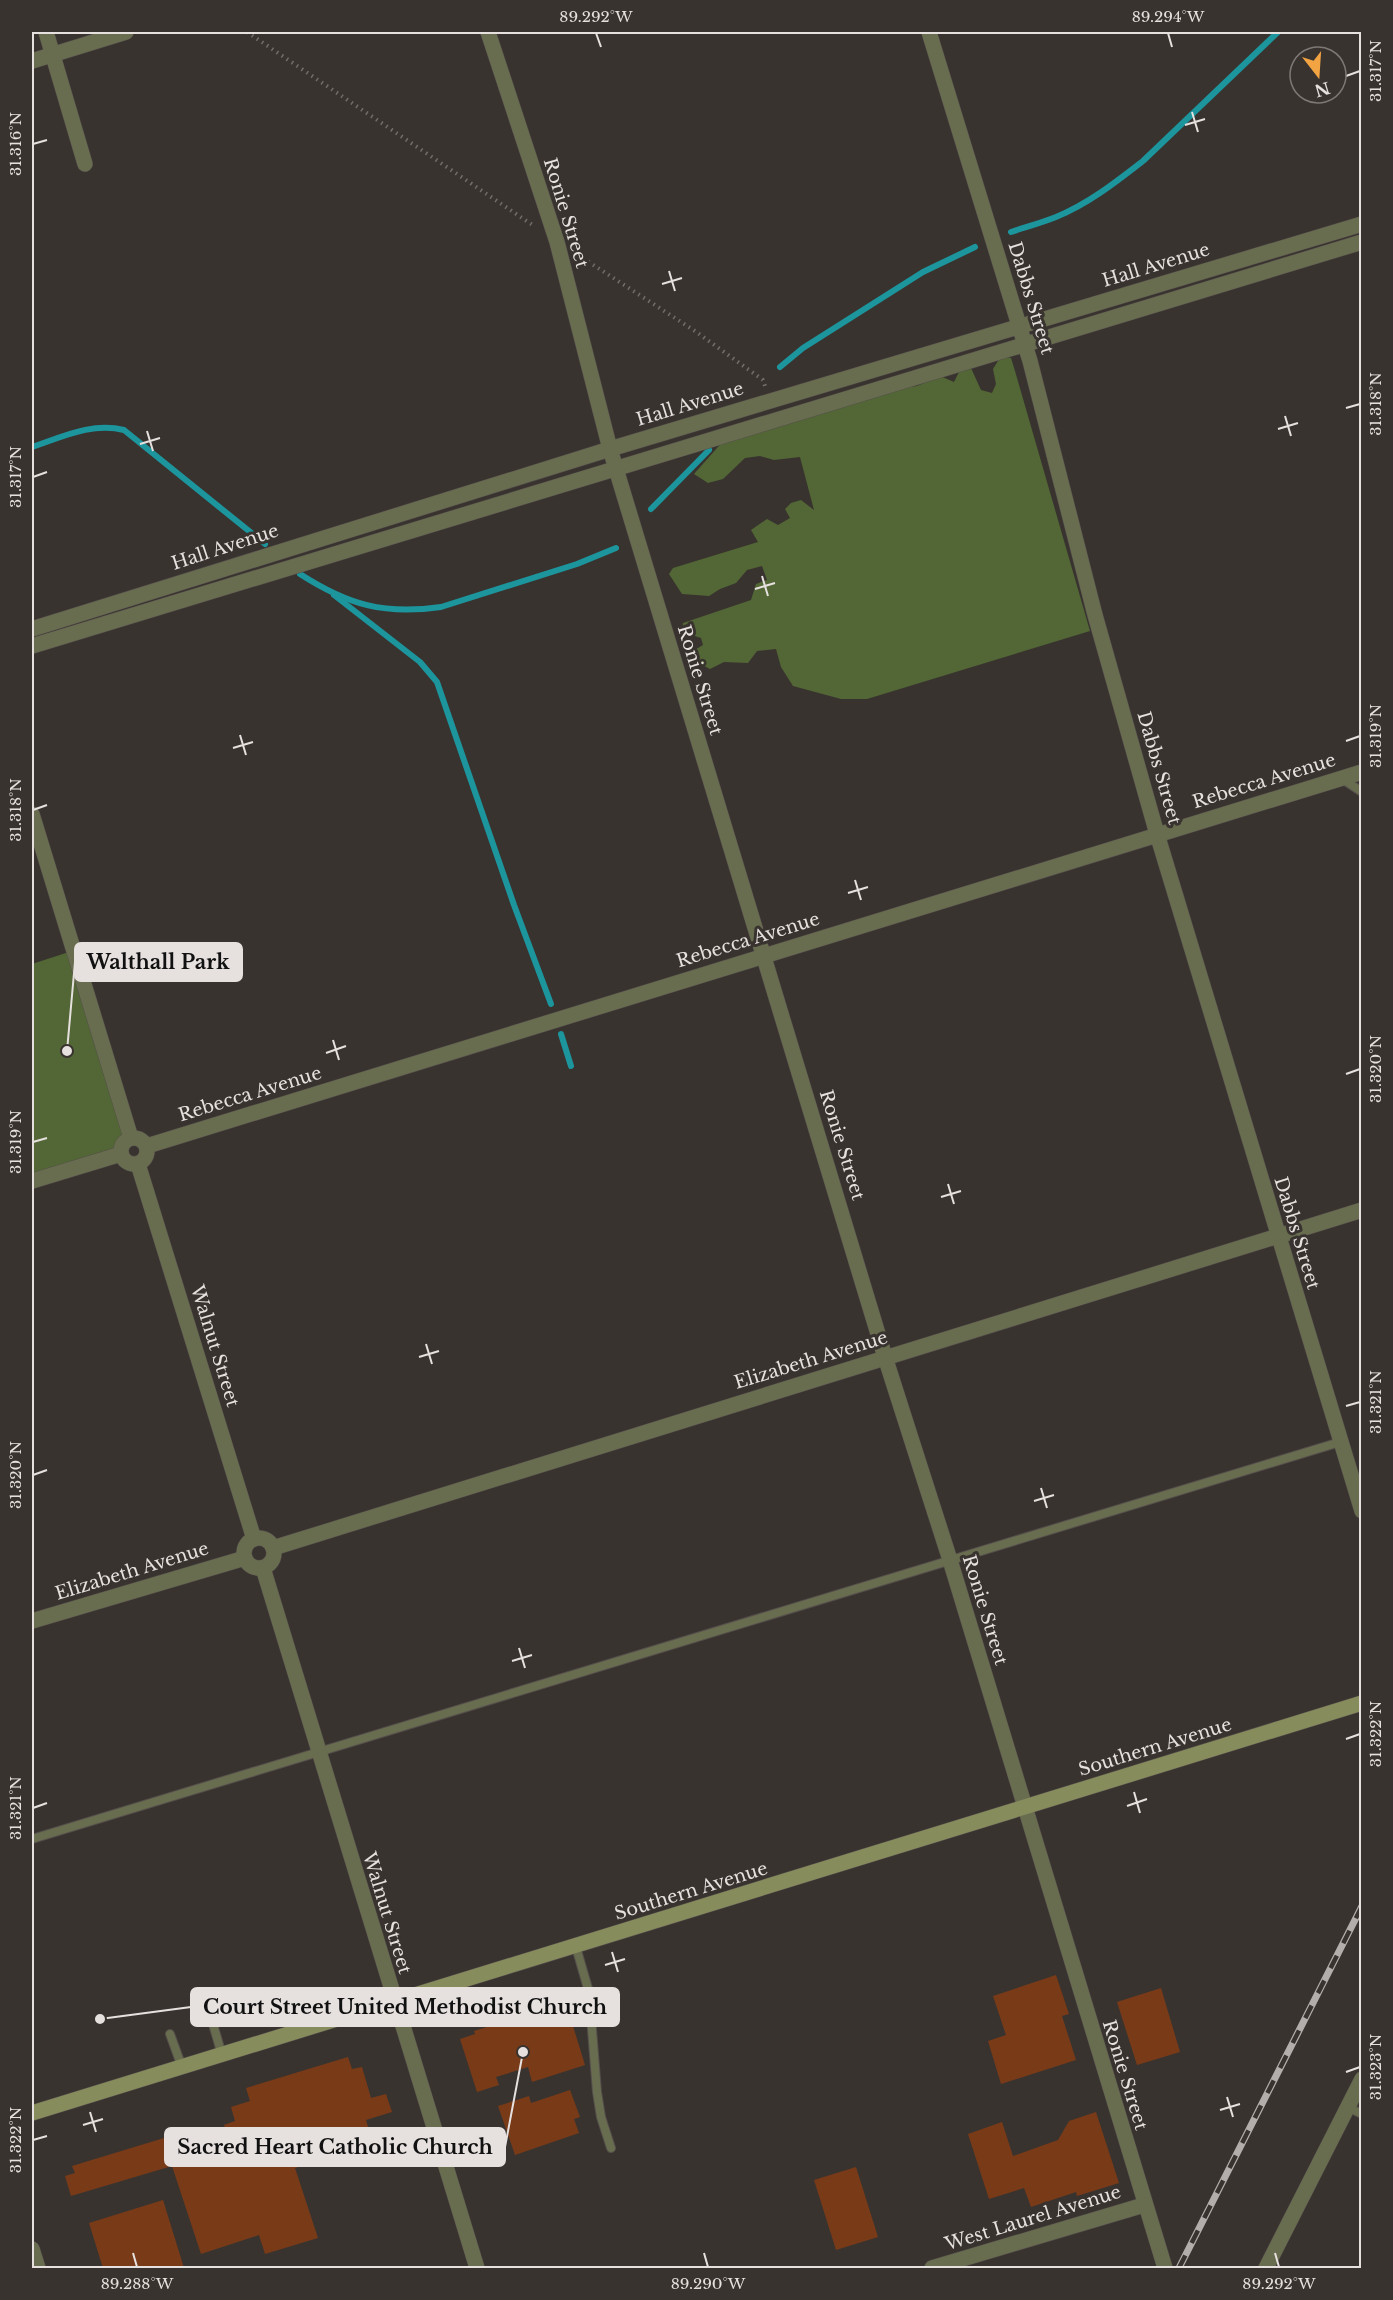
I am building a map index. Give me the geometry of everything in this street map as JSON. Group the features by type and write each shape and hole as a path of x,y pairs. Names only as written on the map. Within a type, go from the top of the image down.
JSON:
{"main road":[{"name":"Southern Avenue","path":"32,2113 1362,1703"}],"street":[{"path":"46,32 85,164"},
{"path":"32,61 126,32"},
{"name":"Ronie Street","path":"488,32 557,242 615,469 1165,2268"},
{"name":"Dabbs Street","path":"929,32 1020,326 1095,615 1157,834 1362,1511"},
{"name":"Hall Avenue","path":"32,628 771,400 1362,224"},
{"name":"Hall Avenue","path":"32,646 1362,242"},
{"name":"Rebecca Avenue","path":"147,1146 1362,772"},
{"path":"32,814 130,1138"},
{"path":"130,1138 138,1138 147,1146 147,1155 138,1164 126,1161 121,1154 122,1146 130,1138"},
{"path":"32,1181 121,1154"},
{"name":"Walnut Street","path":"138,1164 254,1539"},
{"name":"Elizabeth Avenue","path":"273,1548 1362,1210"},
{"path":"254,1539 267,1541 273,1548 271,1562 263,1568 253,1567 244,1558 245,1548 254,1539"},
{"name":"Elizabeth Avenue","path":"32,1621 244,1558"},
{"name":"Walnut Street","path":"263,1568 477,2268"},
{"path":"1266,2268 1362,2079"},
{"name":"West Laurel Avenue","path":"932,2268 1144,2205"},
{"path":"32,2249 38,2268"}],"lane":[{"path":"1340,778 1362,792"},
{"path":"32,1839 1340,1442"},
{"path":"576,1947 589,1992 597,2092 601,2116 611,2148"},
{"path":"208,2007 222,2055"},
{"path":"170,2034 182,2067"},
{"path":"1347,2107 1362,2114"}],"path":[{"path":"247,32 557,242 695,331 763,380 771,400"}],"green space":[{"path":"1001,356 1011,358 1090,631 867,699 841,699 793,686 781,667 776,649 757,651 748,663 724,662 710,669 697,662 691,652 703,645 701,638 682,632 683,623 751,600 756,584 767,580 762,566 747,570 736,583 709,596 682,594 669,574 673,568 758,542 751,530 767,519 778,525 790,518 785,509 791,503 801,500 814,510 800,457 774,460 760,456 745,458 723,479 708,483 694,474 725,439 892,389 917,386 940,376 954,382 961,368 971,368 981,390 992,393 996,384 993,369"},
{"path":"72,951 127,1140 121,1150 32,1181 32,964"}],"building":[{"path":"1056,1975 1069,2014 1062,2016 1076,2060 1001,2084 988,2041 1006,2035 993,1996"},
{"path":"1161,1988 1180,2052 1137,2065 1117,2002"},
{"path":"548,1996 550,2002 564,1997 585,2065 532,2082 528,2067 496,2077 499,2085 477,2092 460,2039 475,2034 474,2031 512,2019 508,2009"},
{"path":"348,2057 352,2069 362,2067 371,2098 386,2094 392,2112 366,2120 373,2144 295,2168 318,2238 265,2254 259,2235 201,2254 172,2166 71,2196 65,2176 75,2173 72,2166 164,2138 167,2152 227,2133 224,2125 235,2121 231,2107 250,2101 246,2088"},
{"path":"570,2090 580,2117 574,2119 579,2133 515,2155 498,2106 529,2096 531,2103"},
{"path":"1096,2112 1119,2183 1077,2196 1076,2192 1031,2207 1024,2188 989,2199 968,2134 1002,2122 1013,2156 1058,2140 1069,2121"},
{"path":"856,2167 878,2237 836,2250 814,2180"},
{"path":"163,2200 184,2268 103,2268 89,2223"}],"waterway":[{"path":"1011,232 1068,212 1123,177 1143,161 1278,32"},
{"path":"780,367 803,348 923,272 975,247"},
{"path":"32,447 89,429 124,430 265,544"},
{"path":"651,509 709,450"},
{"path":"300,574 334,593 367,605 402,610 421,609 441,607 577,564 616,548"},
{"path":"334,595 420,662 437,682 514,905 551,1004"},
{"path":"561,1034 571,1066"}],"railway":[{"path":"1179,2268 1362,1906"}],"place":[{"name":"Walthall Park","path":"67,1051"},
{"name":"Court Street United Methodist Church","path":"100,2019"},
{"name":"Sacred Heart Catholic Church","path":"523,2052"}]}
